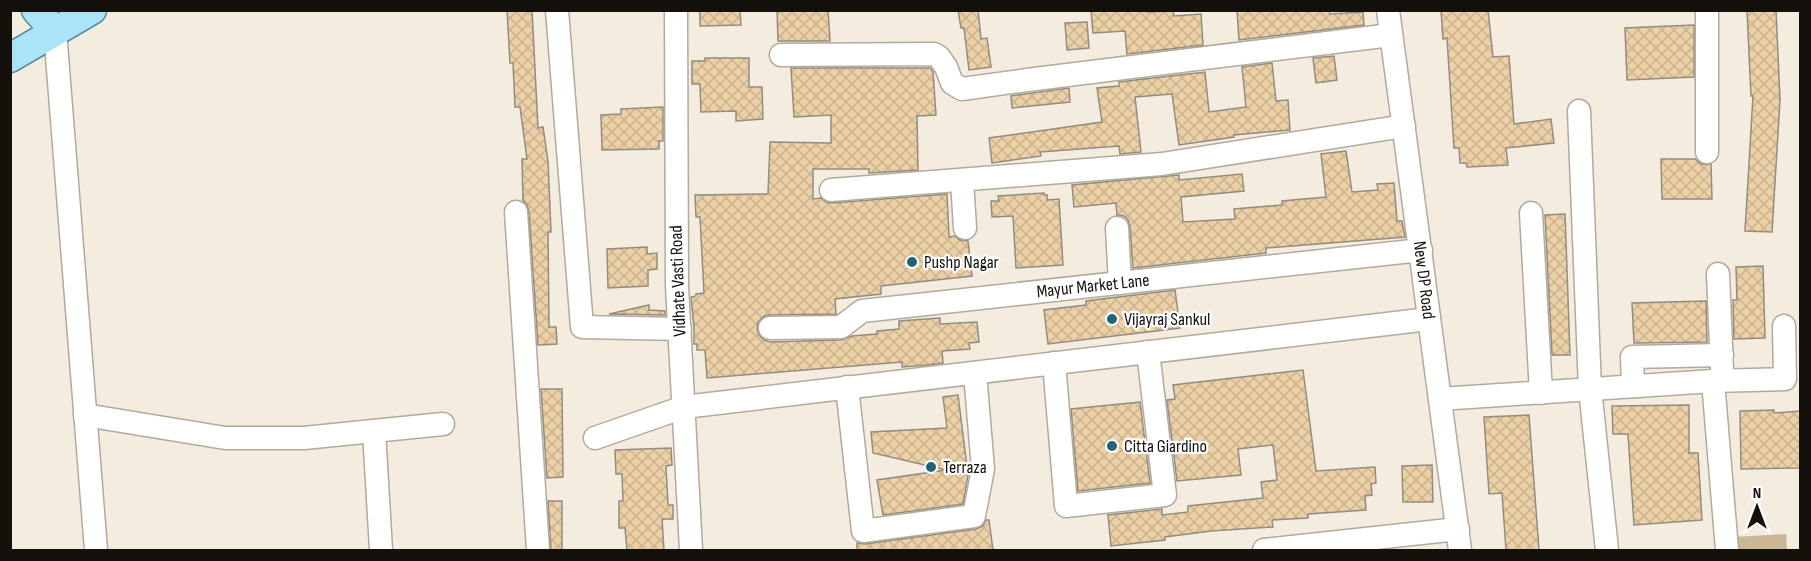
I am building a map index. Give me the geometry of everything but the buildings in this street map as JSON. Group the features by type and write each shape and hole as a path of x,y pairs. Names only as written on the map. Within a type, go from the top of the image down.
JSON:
{"main road":[{"path":"36,10 55,31"},
{"path":"10,58 92,10"}],"street":[{"path":"556,10 582,327 680,329"},
{"name":"Vidhate Vasti Road","path":"676,10 677,286 691,550"},
{"name":"New DP Road","path":"1388,10 1459,540"},
{"path":"1707,10 1707,152"},
{"path":"55,31 96,550"},
{"path":"781,54 934,54 946,67 952,83 962,89 1391,35"},
{"path":"1579,111 1590,389 1607,550"},
{"path":"831,190 1162,164 1404,126"},
{"path":"962,180 965,228"},
{"path":"516,212 538,550"},
{"path":"1531,213 1541,393"},
{"path":"1117,228 1120,283"},
{"name":"Mayur Market Lane","path":"770,328 841,327 862,311 1420,250"},
{"path":"1718,274 1722,354 1718,381 1727,550"},
{"path":"595,438 684,407 1429,319"},
{"path":"1440,399 1718,381 1785,379 1784,326"},
{"path":"1054,363 1066,506 1165,495 1148,352"},
{"path":"1633,386 1632,357 1722,354"},
{"path":"847,387 863,531 974,516 983,469 975,373"},
{"path":"85,415 225,438 304,438 443,423"},
{"path":"374,431 381,550"},
{"path":"1264,550 1459,540"}],"shaded area":[{"path":"1786,534 1787,550 1736,550 1735,537"}],"place":[{"name":"Pushp Nagar","path":"912,262"},
{"name":"Vijayraj Sankul","path":"1112,319"},
{"name":"Citta Giardino","path":"1112,446"},
{"name":"Terraza","path":"931,467"}]}
